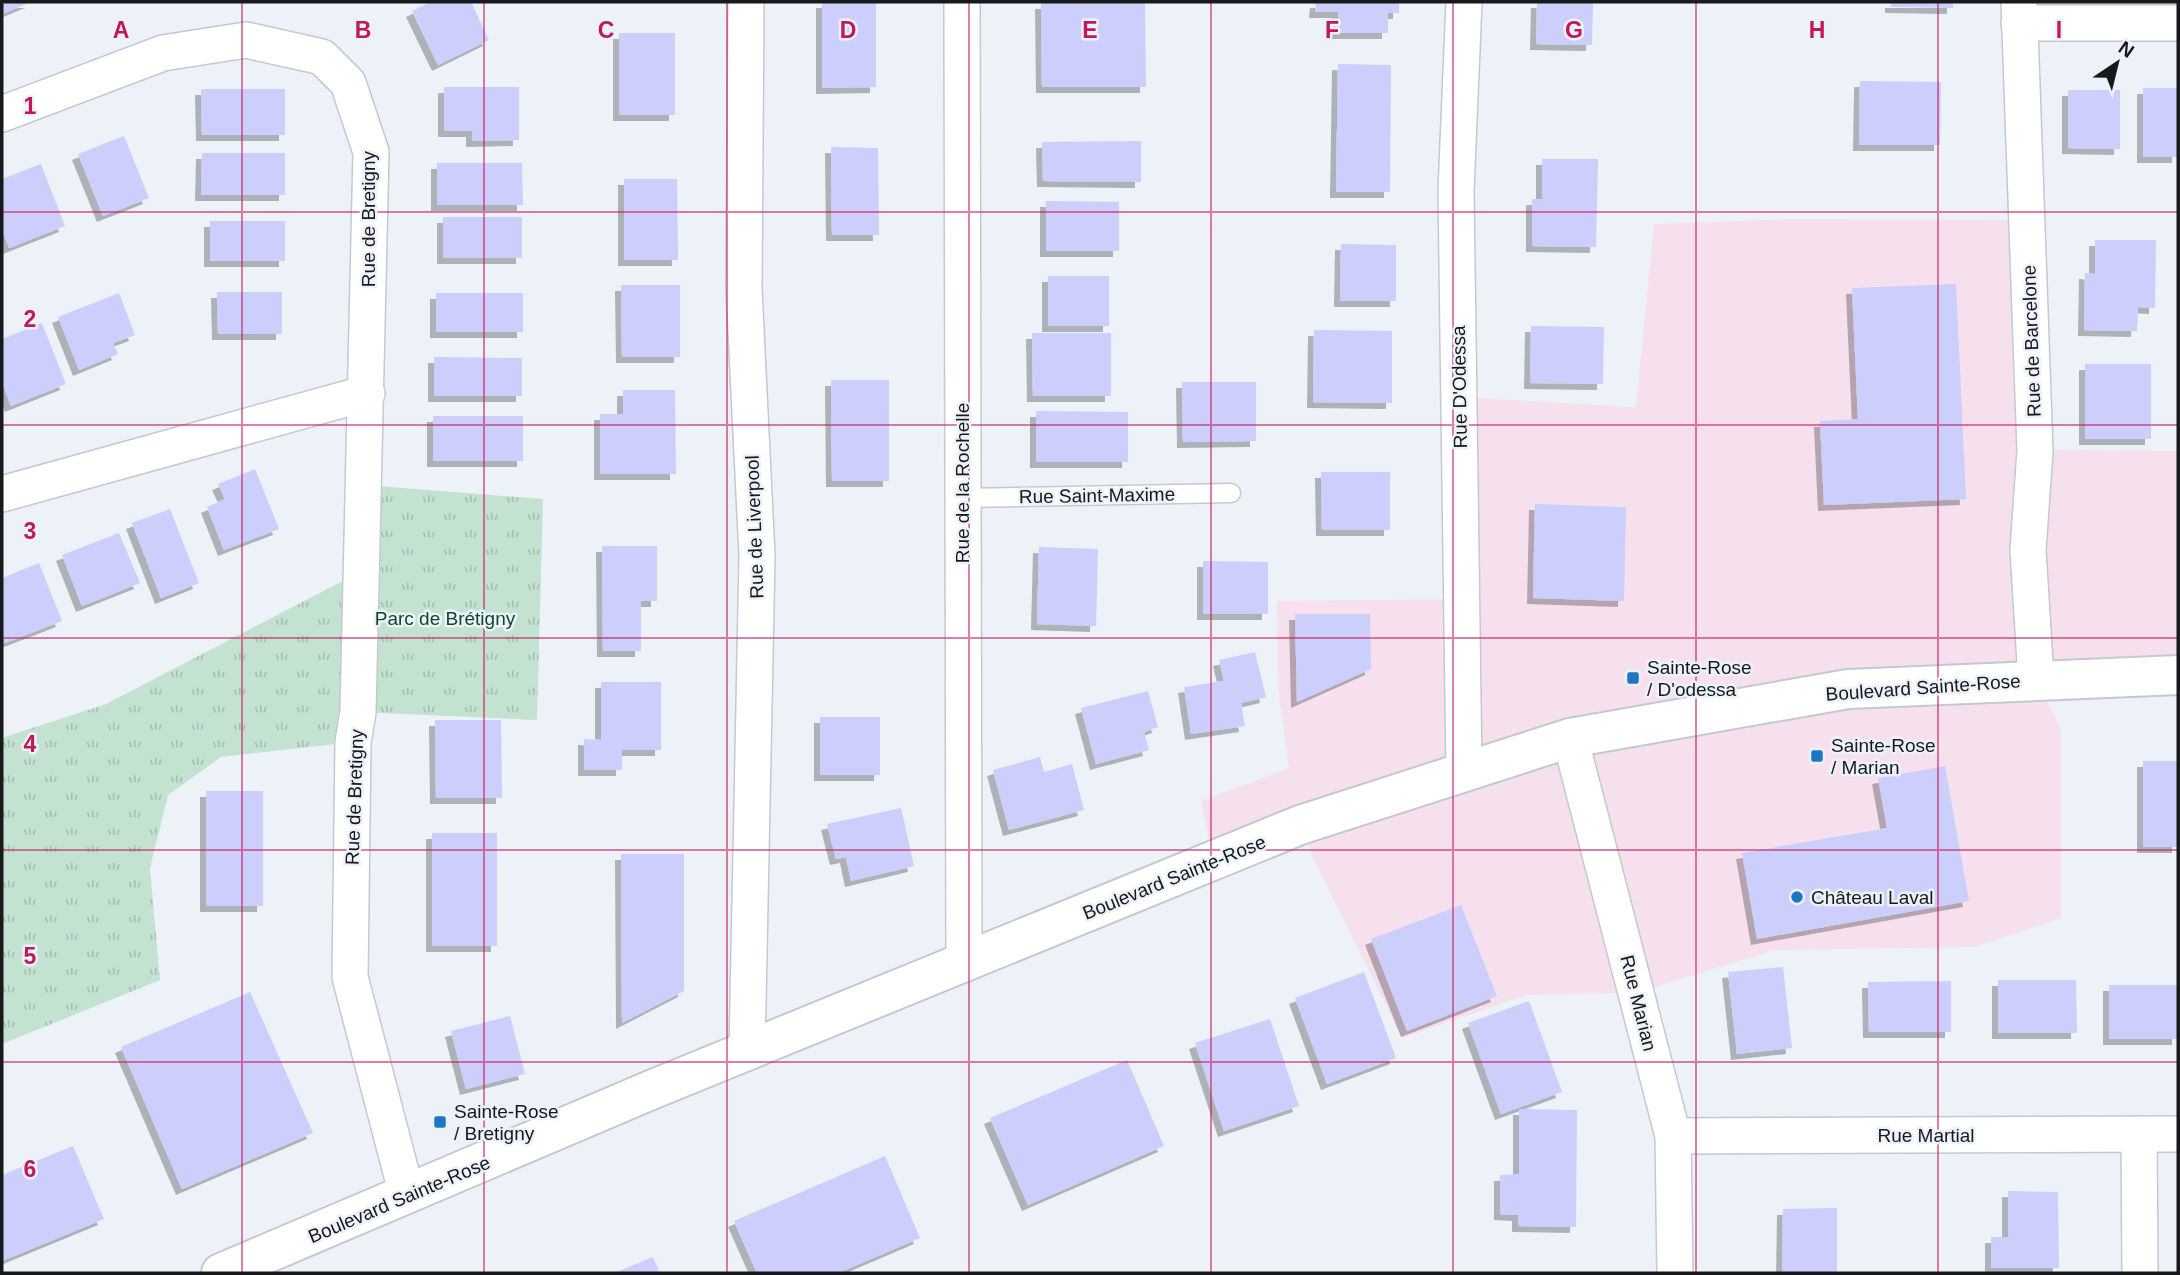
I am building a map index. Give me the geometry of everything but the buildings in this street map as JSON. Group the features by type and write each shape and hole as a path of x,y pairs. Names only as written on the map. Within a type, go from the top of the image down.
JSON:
{"street":[{"name":"Rue de Liverpool","path":"746,2 744,289 757,556 747,1052"},
{"name":"Rue de la Rochelle","path":"962,2 964,964"},
{"name":"Rue D'Odessa","path":"1464,2 1456,191 1464,772"},
{"path":"2019,13 2178,23"},
{"name":"Rue de Barcelone","path":"2019,13 2035,451 2028,550 2036,679"},
{"name":"Rue de Bretigny","path":"2,114 163,53 246,40 322,57 348,83 371,152 367,393 358,712 354,742 350,977 407,1195"},
{"path":"2,494 367,393"},
{"name":"Boulevard Sainte-Rose","path":"221,1273 651,1090 1300,825 1570,738 1848,690 2036,679 2178,675"},
{"name":"Rue Marian","path":"1570,738 1673,1136 1675,1273"},
{"path":"2139,1134 2140,1273"},
{"name":"Rue Martial","path":"1673,1136 2178,1134"}],"lane":[{"name":"Rue Saint-Maxime","path":"962,498 1231,493"}],"shaded area":[{"path":"1792,219 2026,220 2035,450 2178,451 2178,675 2036,679 2061,729 2061,918 1974,947 1775,950 1636,993 1527,995 1402,1038 1300,826 1213,861 1201,801 1289,768 1278,687 1277,601 1462,599 1459,397 1636,407 1654,224"}],"green space":[{"name":"Parc de Brétigny","path":"365,485 543,499 537,720 358,712 353,742 221,757 168,795 150,868 160,980 2,1044 2,738 106,704 362,571"}],"place":[{"name":"Sainte-Rose / D'odessa","path":"1633,678"},
{"name":"Sainte-Rose / Marian","path":"1817,756"},
{"name":"Château Laval","path":"1797,897"},
{"name":"Sainte-Rose / Bretigny","path":"440,1122"}]}
